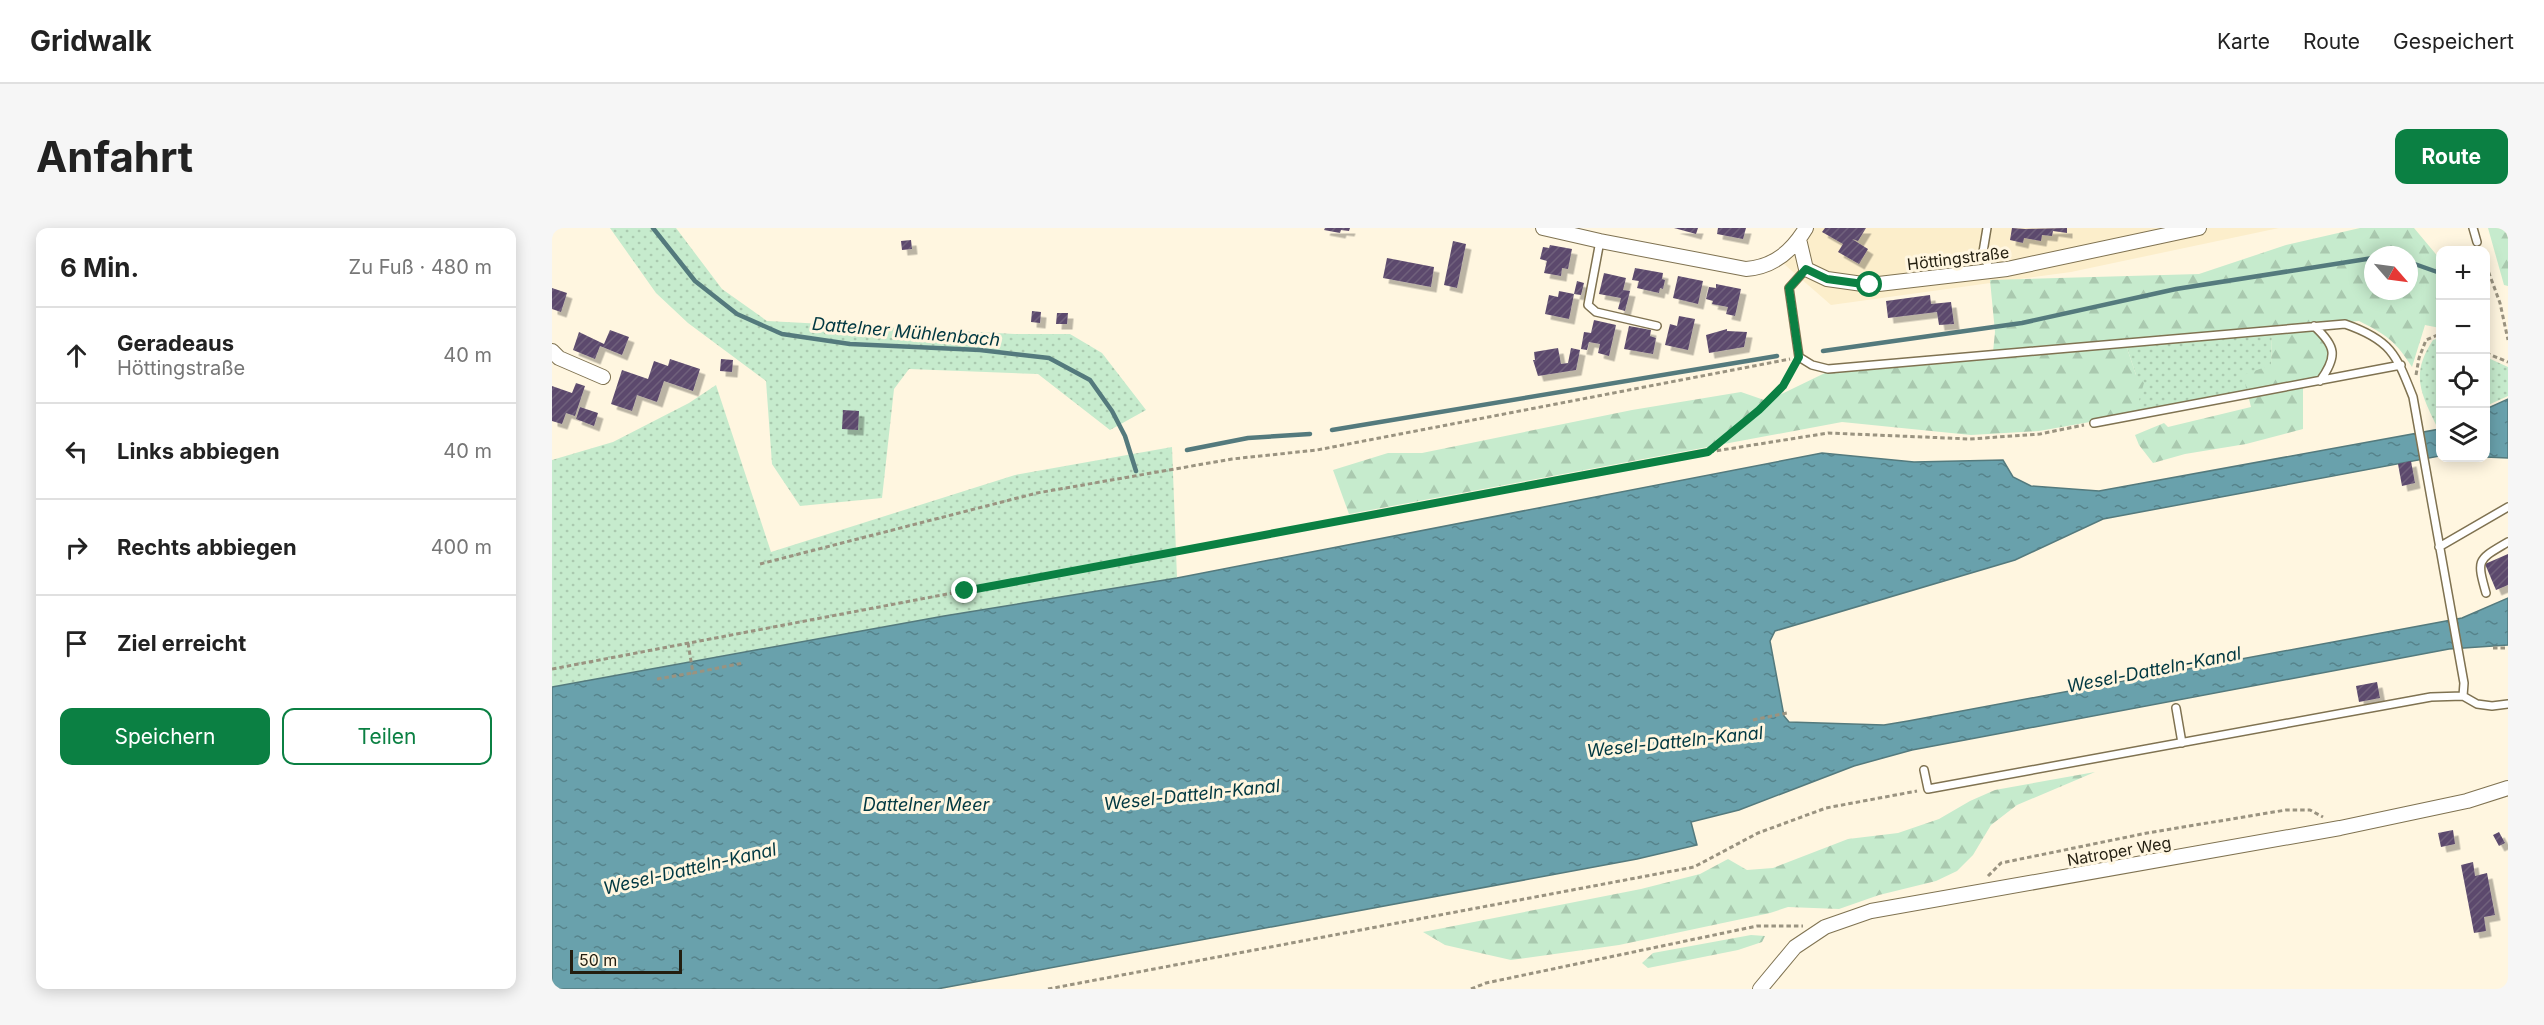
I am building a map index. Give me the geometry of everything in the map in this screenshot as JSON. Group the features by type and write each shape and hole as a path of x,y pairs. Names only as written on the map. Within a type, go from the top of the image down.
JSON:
{"street":[{"path":"1543,228 1746,269 1762,268 1784,256 1802,233"},
{"name":"Höttingstraße","path":"1806,269 1827,279 1870,285 1990,271 2199,228"},
{"path":"1802,233 1806,269"},
{"path":"552,351 559,358 603,377"},
{"name":"Natroper Weg","path":"1760,989 1795,947 1826,927 1871,911 2340,828 2467,801 2508,788"}],"lane":[{"path":"1987,228 1983,252 1990,271"},
{"path":"2473,228 2477,242"},
{"path":"1600,241 1588,305 1596,312 1658,326"},
{"path":"1806,269 1789,288 1799,357 1812,365 1828,369 2314,326 2345,324 2368,332 2387,345 2401,365 2413,398 2464,683 2463,696"},
{"path":"2314,326 2329,339 2334,354 2329,369 2320,381"},
{"path":"2094,423 2401,365"},
{"path":"2439,547 2508,507"},
{"path":"2486,593 2478,567 2480,562 2487,554 2508,542"},
{"path":"1924,770 1928,789 2431,697 2463,696 2477,704 2492,706 2508,704"},
{"path":"2176,708 2182,743"}],"path":[{"path":"2490,276 2500,303 2508,340"},
{"path":"2413,398 2419,358 2427,340 2436,336"},
{"path":"2488,354 2508,362"},
{"path":"1708,452 1759,410 1783,386 1799,357"},
{"path":"760,564 1037,493 1232,459 1317,450 1799,357"},
{"path":"552,669 1708,452 1828,433 1970,439 2040,434 2094,423"},
{"path":"688,643 693,673"},
{"path":"2493,648 2508,648"},
{"path":"657,679 743,663"},
{"path":"1753,720 1787,713"},
{"path":"1048,989 1694,867 1758,833 1826,808 1928,789"},
{"path":"1971,894 2001,863 2147,833 2286,810 2310,810 2340,828"},
{"path":"1471,989 1486,983 1757,926 1826,927"}],"shaded area":[{"path":"1807,228 2279,228 2071,272 1831,305 1784,264"}],"green space":[{"path":"610,228 676,228 722,289 767,321 1015,334 1070,334 1102,353 1146,410 1110,430 1038,374 909,369 894,389 882,498 800,506 772,464 766,381 688,323 656,293"},
{"path":"2360,228 2414,228 2436,254 2436,327 2425,325 2412,367 2390,340 2359,321 1993,352 1995,332 1990,280 2199,274 2286,245"},
{"path":"2488,228 2508,228 2508,286 2504,285"},
{"path":"2314,329 2327,340 2331,355 2319,379 2303,383 2303,429 2246,444 2185,454 2153,463 2139,445 2135,435 2164,423 2168,427 2251,407 2243,375 2271,365 2272,332"},
{"path":"2272,332 2271,366 2249,392 2135,414 2136,375 2126,345"},
{"path":"2436,339 2436,425 2420,384 2422,364 2433,340"},
{"path":"2126,345 2136,375 2144,383 2135,414 2039,431 1971,435 1842,422 1349,514 1333,470 1388,453 1422,453 1632,410 1741,392 1767,401 1827,372"},
{"path":"2490,359 2508,367 2508,396 2490,404"},
{"path":"716,385 771,552 1015,475 1172,447 1177,578 944,616 552,687 552,460 613,442 689,403"},
{"path":"2095,772 2017,805 1991,825 1973,855 1957,871 1936,881 1879,895 1839,909 1788,907 1770,913 1619,945 1511,960 1445,945 1423,932 1641,889 1700,874 1728,859 1747,870 1773,868 1848,839 1898,833 1939,819 1995,790"},
{"path":"1751,935 1765,936 1762,942 1738,950 1648,968 1642,963 1653,953"}],"water":[{"path":"2508,399 2508,458 2490,457 2490,407"},
{"name":"Dattelner Meer","path":"2436,430 2436,457 2103,519 2015,560 1775,631 1770,641 1784,716 1789,722 1884,725 2462,618 2508,598 2508,645 2449,649 1912,750 1854,766 1739,810 1691,822 1697,845 1637,859 937,989 552,989 552,687 944,616 1177,578 1822,453 1914,462 2003,460 2013,477 2031,486 2099,491"}],"building":[{"path":"1325,228 1350,228 1349,231 1341,230 1340,233 1324,230"},
{"path":"1674,228 1698,228 1696,234"},
{"path":"1718,228 1746,228 1743,239 1717,234"},
{"path":"1825,228 1866,228 1858,241 1852,239 1868,249 1859,264 1838,252 1843,244 1822,232"},
{"path":"2012,228 2067,228 2067,233 2053,231 2052,236 2042,235 2041,241 2024,238 2023,243 2010,240"},
{"path":"911,240 912,249 902,250 901,241"},
{"path":"1453,241 1466,244 1457,288 1444,285"},
{"path":"1550,245 1572,249 1568,269 1562,268 1561,276 1544,273 1547,261 1540,259 1543,247 1549,248"},
{"path":"1387,258 1434,267 1431,287 1383,278"},
{"path":"1635,268 1663,273 1662,279 1665,280 1663,289 1660,288 1659,293 1637,288 1639,281 1632,280"},
{"path":"1604,273 1626,278 1623,290 1630,291 1625,311 1618,309 1621,298 1599,294"},
{"path":"1678,276 1703,281 1698,304 1673,298"},
{"path":"1577,281 1584,283 1581,295 1574,294"},
{"path":"1716,284 1741,289 1735,316 1726,314 1728,307 1712,304 1713,301 1706,299 1709,287 1716,288"},
{"path":"552,288 567,293 561,312 552,309"},
{"path":"1559,291 1574,294 1569,319 1545,314 1549,295 1558,297"},
{"path":"1930,295 1931,304 1951,302 1954,324 1939,325 1937,312 1888,318 1886,301"},
{"path":"1032,311 1041,312 1040,323 1031,322"},
{"path":"1057,313 1068,313 1067,324 1056,324"},
{"path":"1679,316 1695,319 1688,350 1665,345 1670,324 1677,326"},
{"path":"1594,320 1616,325 1609,356 1598,353 1600,344 1589,342 1587,350 1581,349 1584,332 1591,333"},
{"path":"1629,326 1651,330 1650,336 1656,338 1653,354 1624,349"},
{"path":"1727,329 1727,331 1747,332 1744,347 1709,353 1706,335"},
{"path":"610,330 629,337 622,355 600,346 595,359 573,350 579,332 604,344"},
{"path":"1558,348 1561,364 1568,363 1571,348 1580,350 1576,370 1538,376 1533,360 1535,360 1534,352"},
{"path":"670,359 700,369 693,391 664,381 657,402 637,395 632,411 611,404 622,370 648,379 654,361 668,366"},
{"path":"721,359 733,360 732,372 720,371"},
{"path":"576,383 585,386 575,416 566,413 562,424 552,421 552,386 572,393"},
{"path":"580,407 598,413 594,426 576,419"},
{"path":"843,410 859,411 858,430 842,429"},
{"path":"2411,461 2415,483 2402,486 2398,464"},
{"path":"2508,554 2508,585 2496,590 2485,564"},
{"path":"2377,682 2380,698 2359,702 2356,686"},
{"path":"2453,830 2455,844 2441,847 2438,833"},
{"path":"2499,832 2505,843 2499,846 2493,835"},
{"path":"2473,862 2475,876 2487,873 2495,915 2484,917 2486,931 2474,933 2461,865"}],"waterway":[{"name":"Dattelner Mühlenbach","path":"653,228 695,281 737,314 782,334 850,344 980,350 1049,358 1090,380 1112,411 1125,436 1136,471"},
{"path":"1823,351 2022,323 2176,289 2364,259"},
{"path":"2418,265 2436,272"},
{"path":"1332,430 1777,356"},
{"path":"1187,450 1248,438 1310,434"}],"route":[{"path":"965,591 1708,452 1759,410 1783,386 1799,357 1789,288 1795,278 1806,269 1827,279 1870,285"}],"water label":[{"name":"Wesel-Datteln-Kanal","path":"2154,670"},
{"name":"Wesel-Datteln-Kanal","path":"1675,742"},
{"name":"Wesel-Datteln-Kanal","path":"1192,795"},
{"name":"Wesel-Datteln-Kanal","path":"690,869"}]}
